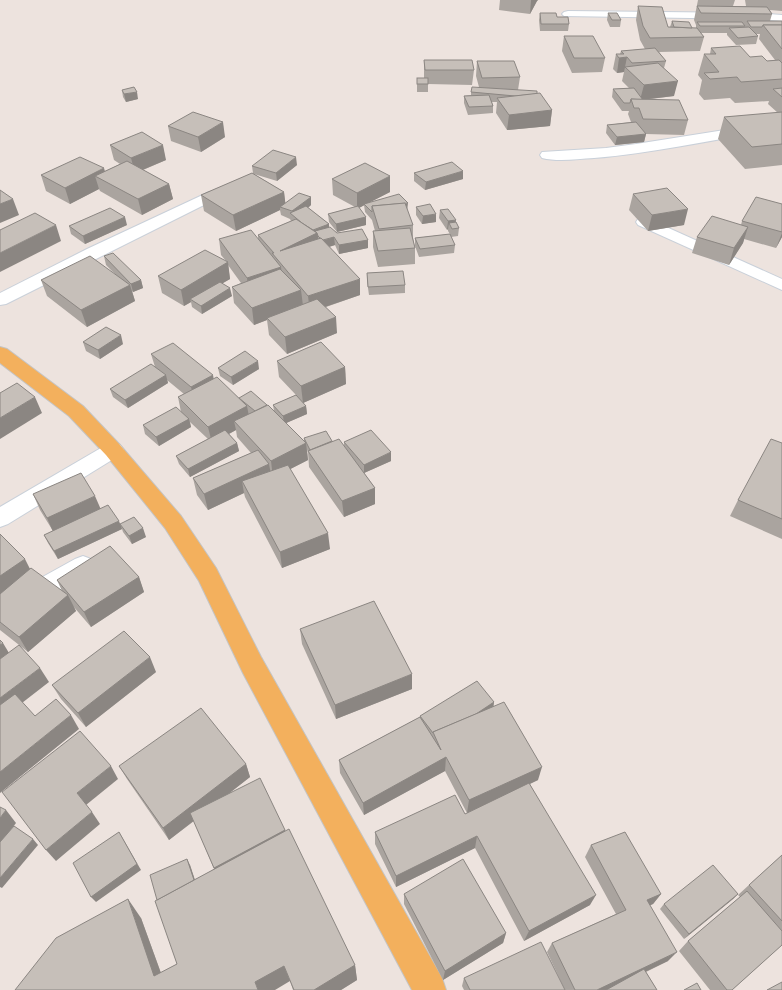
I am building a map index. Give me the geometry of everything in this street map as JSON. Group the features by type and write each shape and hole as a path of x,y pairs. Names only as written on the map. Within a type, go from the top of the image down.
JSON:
{"main road":[{"path":"0,353 76,411 113,450 173,522 208,575 252,665 425,989"}],"street":[{"path":"568,14 782,18"},
{"path":"547,155 574,156 782,125"},
{"path":"0,300 209,197"},
{"path":"644,222 782,285"},
{"path":"0,518 113,450"},
{"path":"0,616 19,602 104,555"}],"building":[{"path":"638,6 662,7 668,27 697,28 704,37 650,38 643,26"},
{"path":"697,6 767,7 772,14 701,13"},
{"path":"540,13 556,13 557,17 568,17 569,24 541,24"},
{"path":"608,13 617,13 621,20 612,20"},
{"path":"672,21 689,22 692,28 674,27"},
{"path":"747,21 782,21 782,25 763,25 762,27 751,27"},
{"path":"697,22 742,22 745,26 700,26"},
{"path":"763,25 782,25 782,49"},
{"path":"749,27 758,36 738,38 729,28"},
{"path":"564,36 593,36 605,58 574,58"},
{"path":"740,46 750,57 762,56 767,61 779,60 782,63 782,79 741,82 737,77 710,79 704,73 719,72 704,54 716,54 711,48"},
{"path":"655,48 666,61 632,63 627,57 619,58 616,54 624,54 621,51"},
{"path":"424,60 472,60 474,70 425,70"},
{"path":"477,61 514,61 520,77 482,78"},
{"path":"658,63 678,81 644,85 625,67"},
{"path":"417,78 428,78 428,84 417,84"},
{"path":"134,87 137,92 124,94 122,90"},
{"path":"472,87 537,91 537,94 515,96 471,92"},
{"path":"634,88 643,100 631,99 630,103 624,103 613,89"},
{"path":"782,88 782,97 773,89"},
{"path":"540,93 552,110 509,115 497,98"},
{"path":"489,95 493,106 469,107 464,96"},
{"path":"631,99 679,100 688,120 643,119 639,108 634,108"},
{"path":"193,112 223,122 198,137 168,126"},
{"path":"782,112 782,144 752,147 724,117"},
{"path":"636,122 646,134 617,137 607,125"},
{"path":"142,132 163,145 131,158 110,145"},
{"path":"273,150 296,157 276,173 252,166"},
{"path":"80,157 104,168 65,188 41,175"},
{"path":"127,161 169,184 138,199 95,176"},
{"path":"452,162 463,171 426,182 414,173"},
{"path":"365,163 390,176 357,193 332,179"},
{"path":"252,173 284,192 233,215 201,195"},
{"path":"667,188 688,209 652,215 633,194"},
{"path":"0,190 13,199 0,204"},
{"path":"299,193 311,197 292,211 280,207"},
{"path":"399,194 408,203 372,206 372,212 364,204"},
{"path":"756,197 782,204 782,232 742,221"},
{"path":"405,203 413,225 379,229 372,206"},
{"path":"430,204 436,214 423,216 416,207"},
{"path":"306,206 329,224 313,230 290,213"},
{"path":"358,206 366,217 336,224 328,214"},
{"path":"110,208 125,217 83,236 69,226"},
{"path":"448,209 456,220 448,221 440,210"},
{"path":"35,213 56,225 0,253 0,230"},
{"path":"712,216 748,227 734,248 697,237"},
{"path":"296,219 317,233 280,251 321,238 360,279 308,296 258,235"},
{"path":"456,222 459,228 452,229 449,223"},
{"path":"330,227 337,233 362,229 368,240 339,245 334,237 323,240 315,231"},
{"path":"410,228 415,248 378,251 373,231"},
{"path":"251,230 281,267 247,278 219,239"},
{"path":"450,234 455,245 420,249 415,238"},
{"path":"205,250 228,262 181,290 158,276"},
{"path":"113,253 141,280 131,284 104,256"},
{"path":"90,256 130,285 81,310 41,280"},
{"path":"280,269 301,290 252,308 232,287"},
{"path":"403,271 405,285 368,287 367,273"},
{"path":"220,282 230,288 201,306 190,299"},
{"path":"317,299 336,317 285,337 267,318"},
{"path":"106,327 121,335 98,350 83,342"},
{"path":"321,342 345,367 301,386 277,361"},
{"path":"173,343 213,375 191,387 151,354"},
{"path":"245,351 258,361 231,377 218,368"},
{"path":"151,364 166,375 125,400 110,389"},
{"path":"217,377 247,406 208,427 178,397"},
{"path":"17,383 35,397 0,418 0,393"},
{"path":"251,391 267,405 255,411 239,398"},
{"path":"296,395 306,406 283,416 273,405"},
{"path":"268,405 306,443 271,461 234,421"},
{"path":"176,407 189,419 156,437 143,425"},
{"path":"225,430 237,443 188,469 176,456"},
{"path":"371,430 391,452 364,465 344,442"},
{"path":"326,431 332,441 310,450 304,438"},
{"path":"339,439 375,488 342,501 308,451"},
{"path":"771,439 782,443 782,519 738,500"},
{"path":"258,450 269,464 204,494 193,478"},
{"path":"288,465 328,533 280,552 242,481"},
{"path":"81,473 95,496 47,518 33,494"},
{"path":"108,505 119,521 54,551 44,535"},
{"path":"134,517 143,528 129,536 120,524"},
{"path":"0,534 25,559 0,576"},
{"path":"110,546 139,577 84,612 57,580"},
{"path":"31,568 68,595 19,637 0,622 0,594"},
{"path":"374,601 412,674 335,705 300,629"},
{"path":"124,631 150,657 78,713 52,685"},
{"path":"19,645 40,668 0,698 0,659"},
{"path":"477,681 494,702 476,714 433,733 420,716"},
{"path":"15,694 35,716 56,699 71,715 0,772 0,705"},
{"path":"504,702 542,767 469,800 446,757 363,803 339,760 420,717 441,750 433,732"},
{"path":"201,708 246,764 163,828 119,766"},
{"path":"80,731 111,766 77,793 92,812 46,850 2,792"},
{"path":"260,778 285,830 214,868 190,813"},
{"path":"529,783 596,895 529,931 477,836 396,876 375,832 455,795 465,814"},
{"path":"0,807 6,810 0,818"},
{"path":"14,826 33,839 0,878 0,842"},
{"path":"289,829 355,965 314,990 294,990 284,966 255,982 258,990 15,990 56,938 128,899 154,976 177,964 155,901"},
{"path":"119,832 137,864 91,897 73,863"},
{"path":"625,832 661,894 647,900 677,952 597,990 575,990 552,943 626,910 591,845"},
{"path":"782,855 782,921 749,885"},
{"path":"187,859 194,880 157,900 150,875"},
{"path":"463,859 506,933 445,971 404,894"},
{"path":"713,865 738,894 689,934 664,904"},
{"path":"747,891 782,931 782,945 732,990 727,990 688,941"},
{"path":"541,942 565,990 470,990 464,978"},
{"path":"644,969 657,990 606,990"},
{"path":"782,982 782,990 767,990"},
{"path":"697,983 701,990 684,990"}]}
